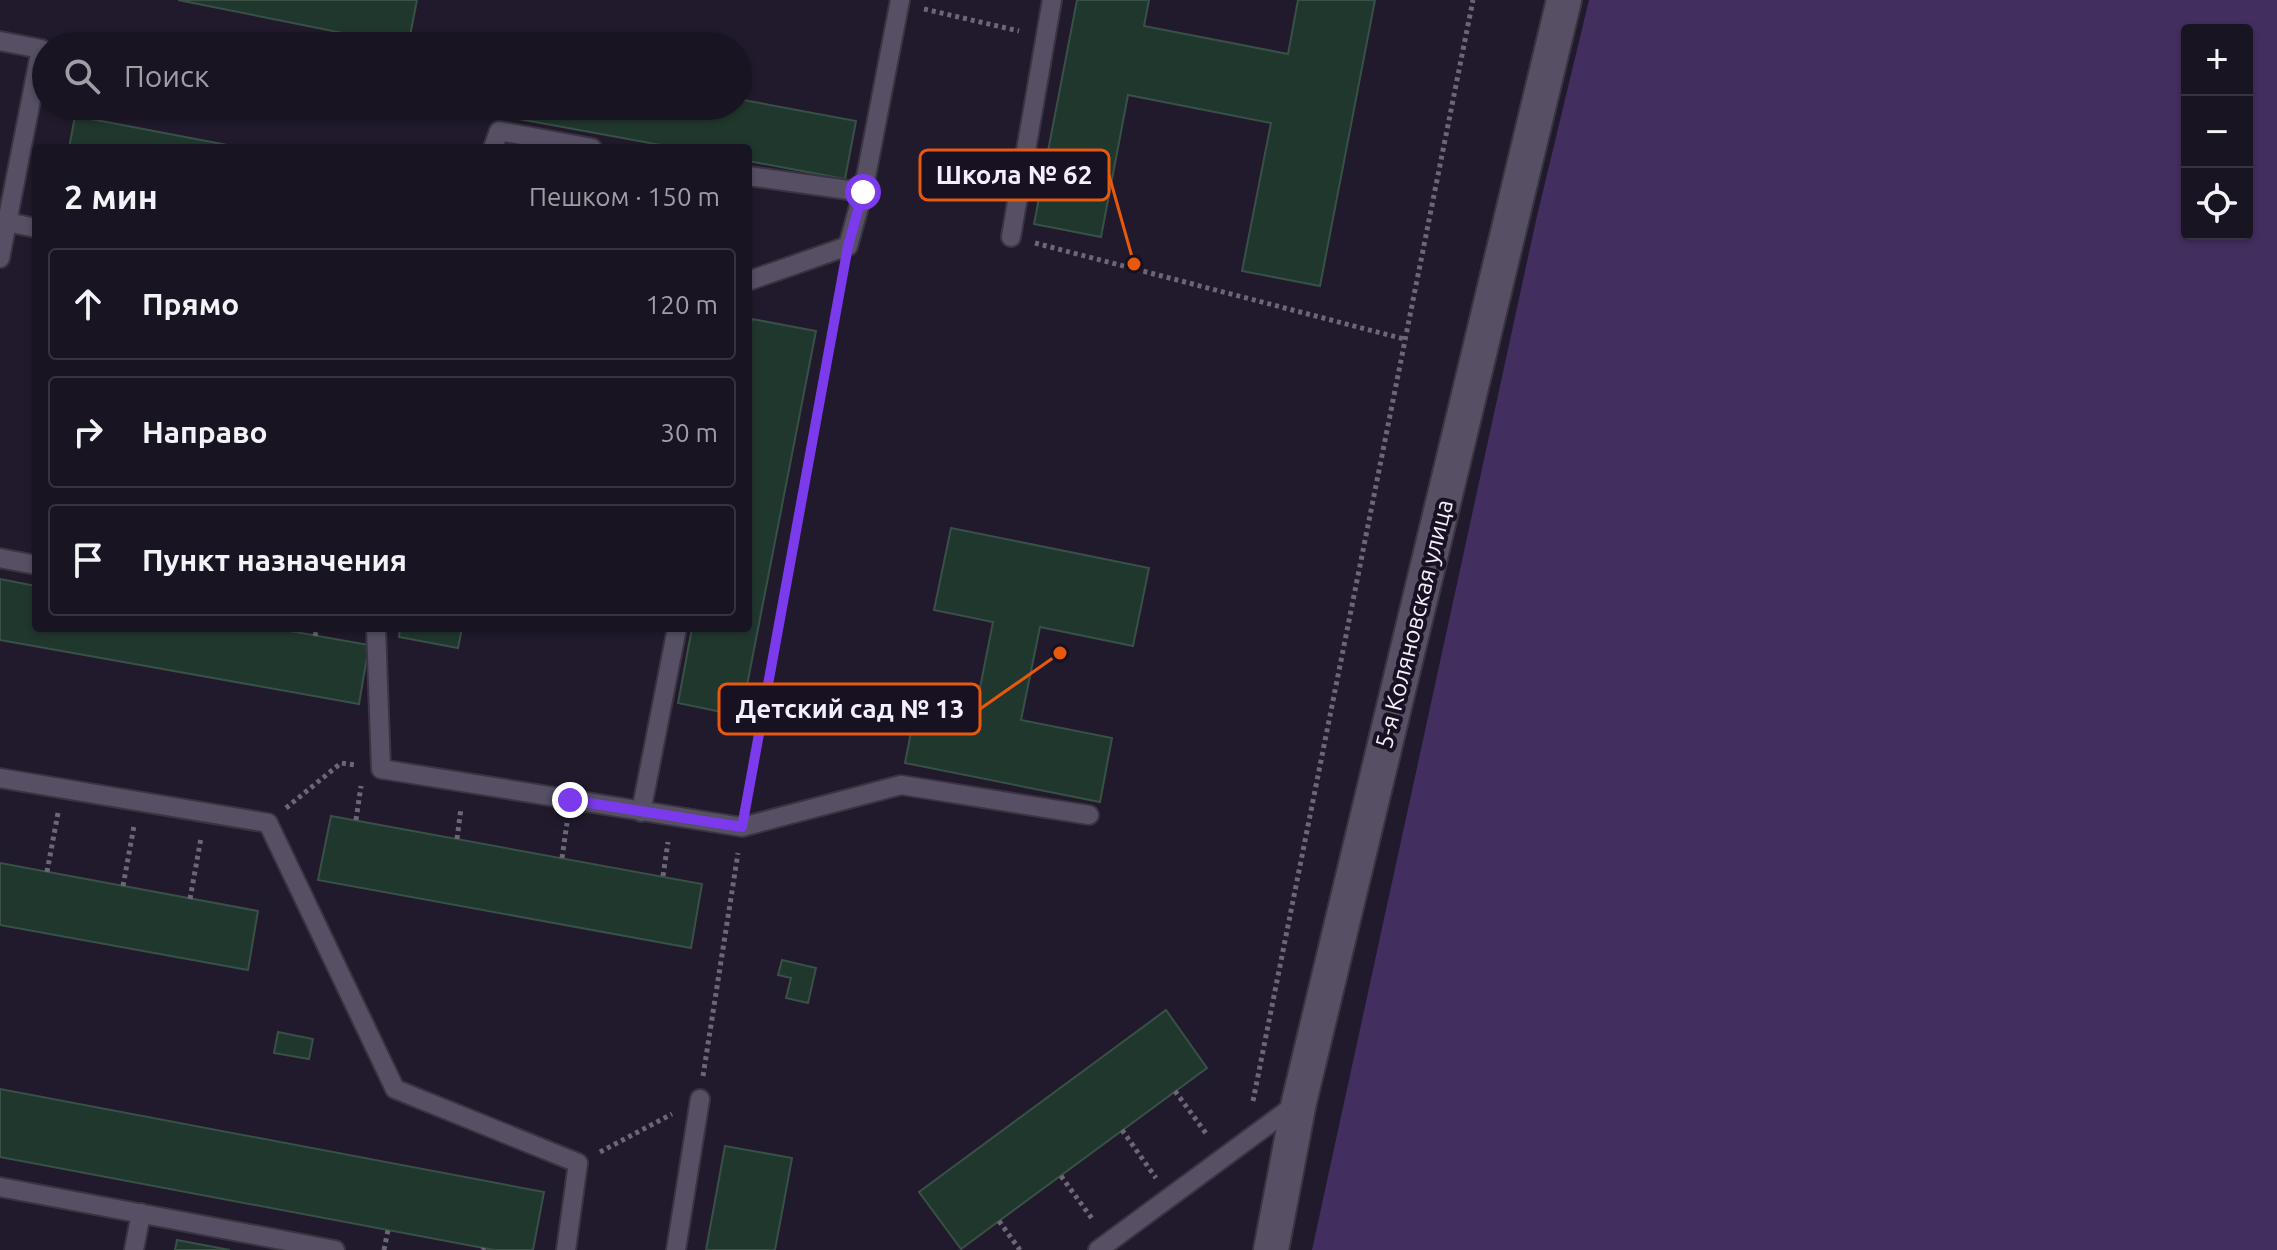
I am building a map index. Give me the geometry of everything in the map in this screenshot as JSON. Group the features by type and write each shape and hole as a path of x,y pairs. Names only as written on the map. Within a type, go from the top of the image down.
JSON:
{"street":[{"name":"5-я Коляновская улица","path":"1271,1250 1299,1102 1564,0"}],"lane":[{"path":"1011,237 1052,0"},
{"path":"752,280 848,246 863,192 900,2"},
{"path":"0,41 32,47"},
{"path":"0,258 32,95"},
{"path":"494,144 499,131 570,144"},
{"path":"752,177 863,192"},
{"path":"7,222 32,227"},
{"path":"0,558 32,564"},
{"path":"376,632 372,767 742,827 901,785 1089,815"},
{"path":"641,812 676,632"},
{"path":"0,778 268,823 395,1089 578,1163 566,1250"},
{"path":"676,1250 700,1099"},
{"path":"1104,1246 1299,1102"},
{"path":"0,1187 335,1250"},
{"path":"134,1250 141,1213"}],"path":[{"path":"1245,1142 1473,0"},
{"path":"900,2 1045,36"},
{"path":"1011,237 1404,339"},
{"path":"578,1163 700,1099 742,827 848,246"},
{"path":"315,636 316,632"},
{"path":"268,823 341,763 372,767 356,820"},
{"path":"47,872 62,788"},
{"path":"123,886 138,802"},
{"path":"190,899 205,814"},
{"path":"663,876 671,816"},
{"path":"1175,1091 1224,1158"},
{"path":"1122,1130 1170,1197"},
{"path":"1061,1176 1104,1246"},
{"path":"999,1221 1020,1250"},
{"path":"384,1250 388,1230"}],"shaded area":[{"path":"1589,0 2277,0 2277,1250 1312,1250 1537,216"}],"building":[{"path":"178,0 417,0 411,32 338,32"},
{"path":"1077,0 1149,0 1144,26 1288,54 1298,0 1375,0 1320,286 1242,271 1271,123 1128,95 1101,237 1034,224"},
{"path":"752,102 856,121 845,179 752,162 752,144 655,144 524,120 752,120"},
{"path":"74,120 96,120 222,144 70,144"},
{"path":"752,319 816,331 741,716 678,703 691,632 752,632"},
{"path":"951,528 1149,568 1133,646 1040,627 1021,720 1112,738 1100,802 905,763 917,701 975,713 993,622 934,610"},
{"path":"0,579 32,585 32,632 296,632 369,645 359,704 0,640"},
{"path":"400,632 461,632 458,648 399,637"},
{"path":"331,816 702,884 691,948 318,880"},
{"path":"0,863 258,911 248,970 0,925"},
{"path":"782,960 816,968 808,1003 786,998 791,978 778,975"},
{"path":"1166,1010 1207,1068 961,1249 919,1192"},
{"path":"278,1032 313,1039 309,1059 274,1053"},
{"path":"0,1089 544,1192 533,1250 494,1250 0,1157"},
{"path":"725,1146 792,1158 775,1250 706,1250"},
{"path":"177,1240 230,1250 175,1250"}],"place":[{"name":"Школа № 62","path":"1134,264"},
{"name":"Детский сад № 13","path":"1060,653"}],"route":[{"path":"570,800 742,827 848,246 863,192"}]}
